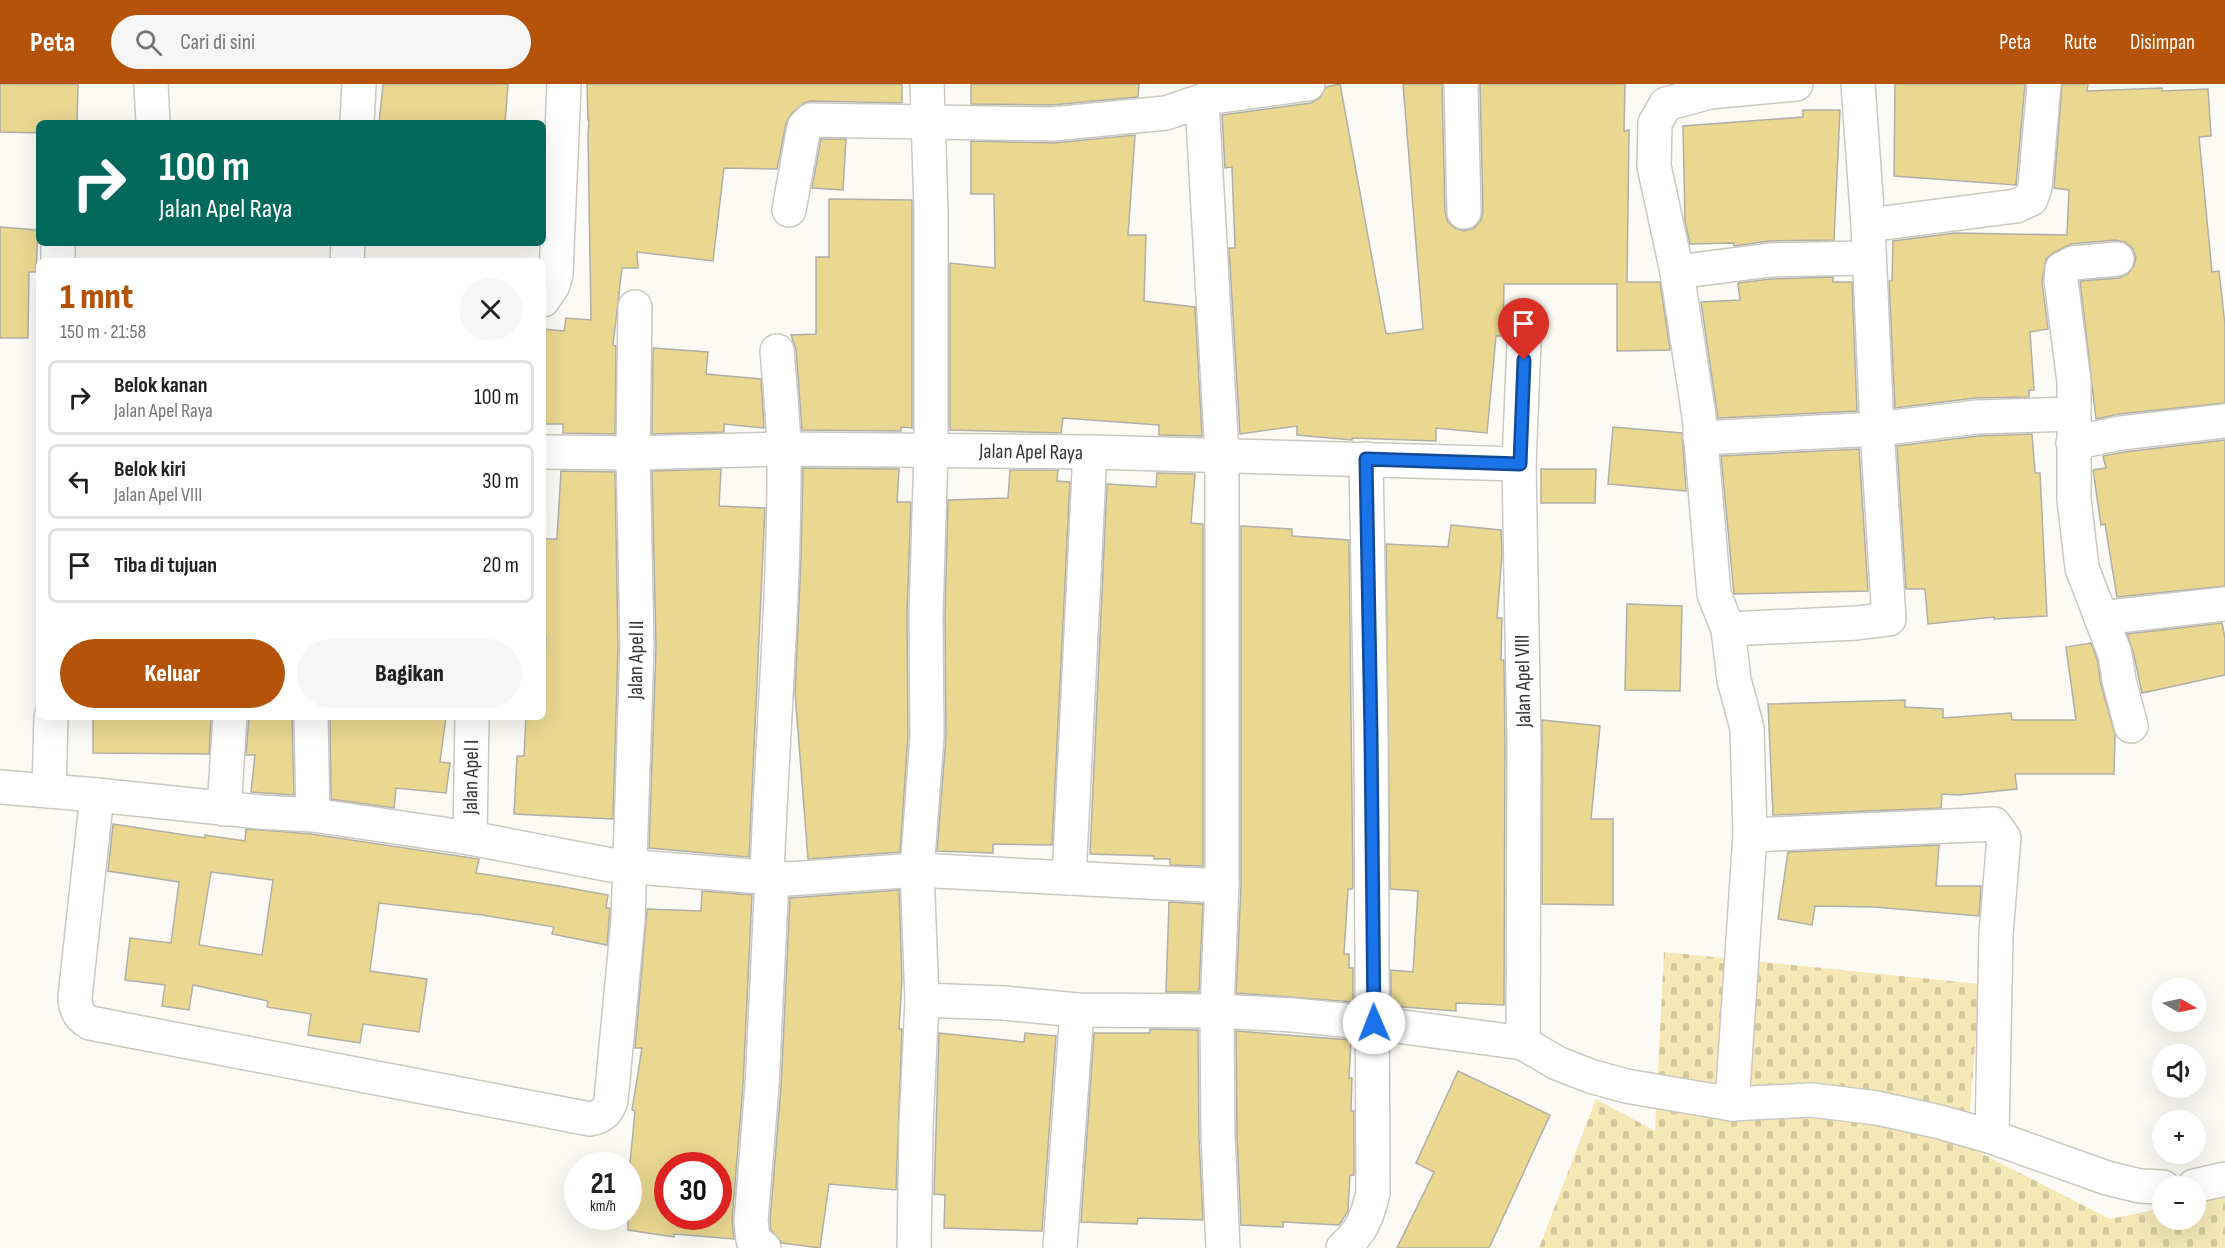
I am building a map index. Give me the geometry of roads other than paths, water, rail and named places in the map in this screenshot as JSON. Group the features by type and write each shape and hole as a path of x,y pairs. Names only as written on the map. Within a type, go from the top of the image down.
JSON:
{"street":[{"path":"151,84 153,120"},
{"path":"357,120 359,84"},
{"path":"546,296 553,285 556,274 564,84"},
{"path":"914,1248 915,1161 922,1000 917,870 927,736 926,615 931,451 930,122 927,84"},
{"path":"789,210 804,127 811,120 1052,124 1166,113 1213,97 1308,84"},
{"path":"1461,84 1464,212"},
{"path":"1732,1104 1749,835 1747,728 1734,680 1728,629 1714,594 1700,438 1677,272 1654,166 1655,123 1666,104 1710,93 1796,84"},
{"path":"1728,629 1857,623 1889,619 1877,429 1868,225 1858,84"},
{"path":"1868,225 2016,206 2031,199 2035,187 2044,84"},
{"path":"1202,102 1222,454 1222,886 1217,1011 1218,1137 1223,1248"},
{"path":"1677,272 1770,260 1868,258"},
{"path":"2117,259 2073,264 2062,269 2061,280 2074,382 2074,499 2082,568 2115,654 2119,680 2132,726"},
{"name":"Jalan Apel II","path":"97,795 75,997 78,1014 84,1020 590,1119 605,1113 610,1107 611,1100 628,920 637,646 633,453 635,307"},
{"name":"Jalan Apel VIII","path":"1523,1043 1524,744 1520,464 1526,319"},
{"path":"764,1248 753,1240 751,1221 763,1074 772,899 769,877 771,761 780,636 784,449 777,351"},
{"path":"1700,438 1877,429 1977,417 2121,433 2225,421"},
{"name":"Jalan Apel Raya","path":"546,452 633,453 784,449 1222,454 1520,464"},
{"path":"1069,878 1090,453"},
{"path":"1342,1248 1356,1237 1367,1218 1373,1193 1374,1023 1366,459"},
{"path":"2101,618 2225,604"},
{"path":"49,790 51,720"},
{"path":"224,809 230,720"},
{"path":"311,720 313,815"},
{"name":"Jalan Apel I","path":"470,838 472,720"},
{"path":"0,787 49,790 224,809 313,815 470,838 611,865 788,879 917,870 1222,886"},
{"path":"1749,835 1994,825 2004,838 1996,934 1992,1137"},
{"path":"922,1000 1004,1003 1077,1010 1217,1011 1293,1015 1374,1023 1523,1043 1557,1063 1590,1076 1626,1086 1732,1104 1811,1100 1877,1108 1940,1122 1992,1137 2107,1178 2152,1187"},
{"path":"1060,1248 1077,1010"},
{"path":"2206,1183 2225,1179"}]}
